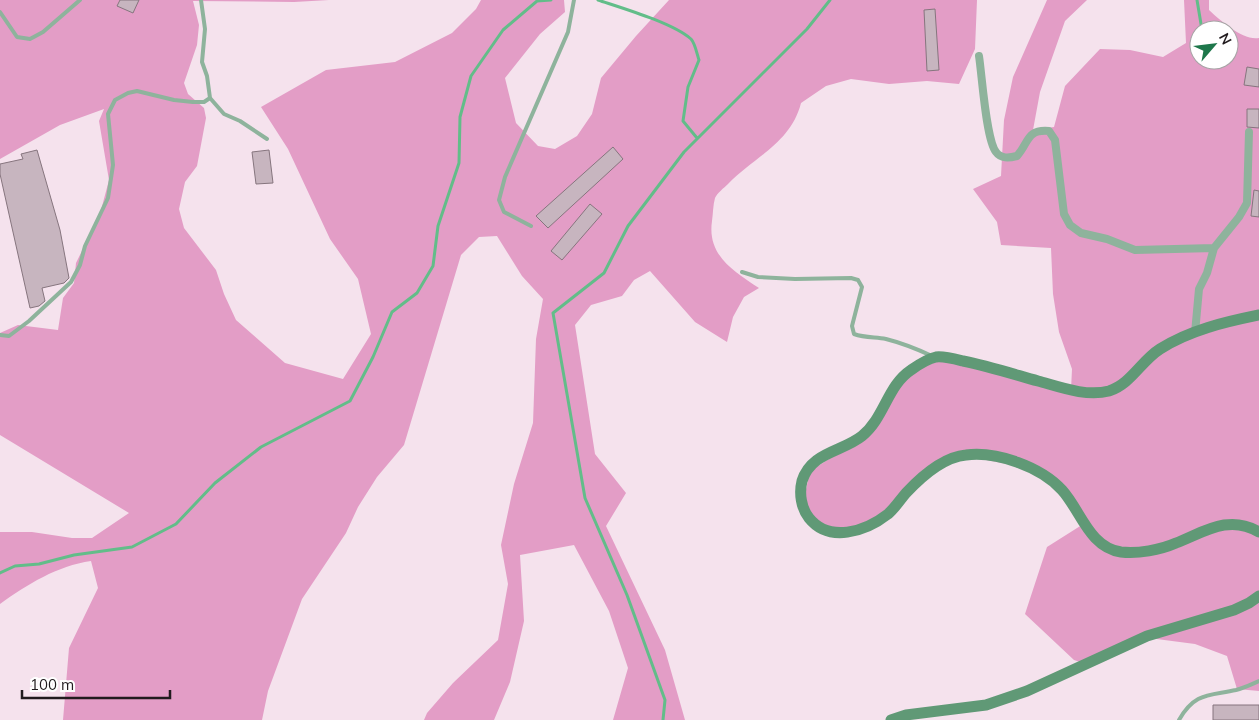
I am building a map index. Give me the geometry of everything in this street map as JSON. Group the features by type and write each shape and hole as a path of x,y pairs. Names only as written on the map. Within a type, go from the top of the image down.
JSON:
{"street":[{"path":"979,56 990,140 996,154 1006,158 1017,156 1031,134 1040,130 1049,131 1055,140 1064,214 1070,225 1081,233 1107,239 1135,250 1214,248"},
{"path":"1195,333 1199,289 1207,273 1214,248 1239,217 1247,203 1249,132"},
{"path":"1256,527 1237,524 1222,526 1206,530 1173,545 1151,550 1123,552 1109,549 1097,540 1062,490 1043,474 1005,459 983,455 964,455 946,462 927,474 908,490 889,513 859,530 847,533 822,530 813,523 805,513 801,502 801,490 808,469 822,456 861,437 880,415 894,386 901,378 920,364 936,358 973,363 1070,389 1093,393 1108,391 1121,385 1160,349 1208,327 1259,316"},
{"path":"891,720 906,715 986,705 1027,691 1148,636 1234,610 1259,596"}],"lane":[{"path":"0,12 17,37 30,39 43,32 80,0"},
{"path":"201,0 205,29 202,62 210,98 224,114 240,121 268,138"},
{"path":"531,226 504,212 499,200 505,177 568,32 574,0"},
{"path":"0,335 9,336 29,320 71,282 76,273 85,246 108,198 113,165 108,114 115,100 128,93 137,91 184,101 204,102 210,98"},
{"path":"742,272 758,277 820,280 851,278 858,280 862,286 852,326 854,334 864,338 884,339 909,346 936,358"},
{"path":"1179,720 1185,710 1197,700 1209,694 1237,690 1259,682"}],"shaded area":[{"path":"0,0 329,0 294,2 193,1 199,25 197,45 184,83 188,94 204,108 206,118 197,166 185,182 179,209 184,228 216,270 236,320 285,363 343,379 371,334 358,279 330,239 288,149 261,107 326,70 395,62 452,33 476,9 481,0 564,0 565,12 540,34 505,78 516,123 538,146 555,149 577,136 592,114 601,78 669,0 977,0 975,49 959,84 927,81 889,84 851,79 826,86 801,103 789,129 780,139 717,194 714,201 712,233 718,253 731,268 759,288 744,297 733,317 727,342 695,322 650,271 634,280 622,296 591,305 575,325 595,454 626,493 606,526 665,650 685,720 613,720 628,668 609,611 574,545 520,555 524,621 510,682 494,720 424,720 427,713 453,683 498,640 508,584 501,545 514,484 533,423 536,339 543,299 522,276 497,236 479,237 461,255 404,445 377,477 358,507 346,533 302,599 268,691 262,720 63,720 69,648 98,588 91,561 66,567 43,577 0,604 0,532 32,532 72,538 92,538 129,513 0,435 0,333 18,325 58,330 63,298 74,283 76,263 100,214 109,180 99,121 104,109 60,125 0,159"},
{"path":"1047,0 1087,0 1065,21 1040,92 1033,130 1054,127 1065,86 1100,49 1130,50 1163,57 1186,43 1184,0 1209,0 1209,10 1221,20 1189,20 1189,70 1239,70 1239,33 1259,38 1259,691 1237,689 1227,656 1195,644 1149,638 1089,665 1074,660 1025,614 1047,547 1085,523 1063,491 1028,468 965,456 929,475 873,526 824,531 803,503 810,471 850,446 903,379 938,359 1071,390 1072,369 1059,332 1053,294 1051,248 1001,245 997,222 973,189 1001,176 1004,120 1013,77"}],"building":[{"path":"120,0 139,0 133,13 117,6"},
{"path":"935,9 939,70 927,71 924,10"},
{"path":"1247,67 1259,69 1259,87 1244,85"},
{"path":"1247,109 1259,109 1259,128 1247,127"},
{"path":"613,147 623,159 548,228 536,216"},
{"path":"37,150 60,230 69,278 64,283 42,288 45,301 39,306 30,308 0,174 0,164 23,159 21,154"},
{"path":"269,150 273,183 256,184 252,152"},
{"path":"1254,190 1259,191 1259,217 1251,216"},
{"path":"590,204 602,214 562,260 551,251"},
{"path":"1213,705 1259,705 1259,720 1213,720"}],"waterway":[{"path":"0,573 15,566 39,564 74,555 132,547 176,524 215,483 261,447 350,401 373,357 392,312 417,293 433,266 438,226 459,163 460,117 471,76 503,30 537,1 551,0"},
{"path":"598,0 672,27 691,39 699,60 688,87 683,121 697,138"},
{"path":"663,720 665,700 627,595 585,498 553,313 604,273 628,226 684,152 807,29 830,0"},
{"path":"1197,0 1200,20"}]}
